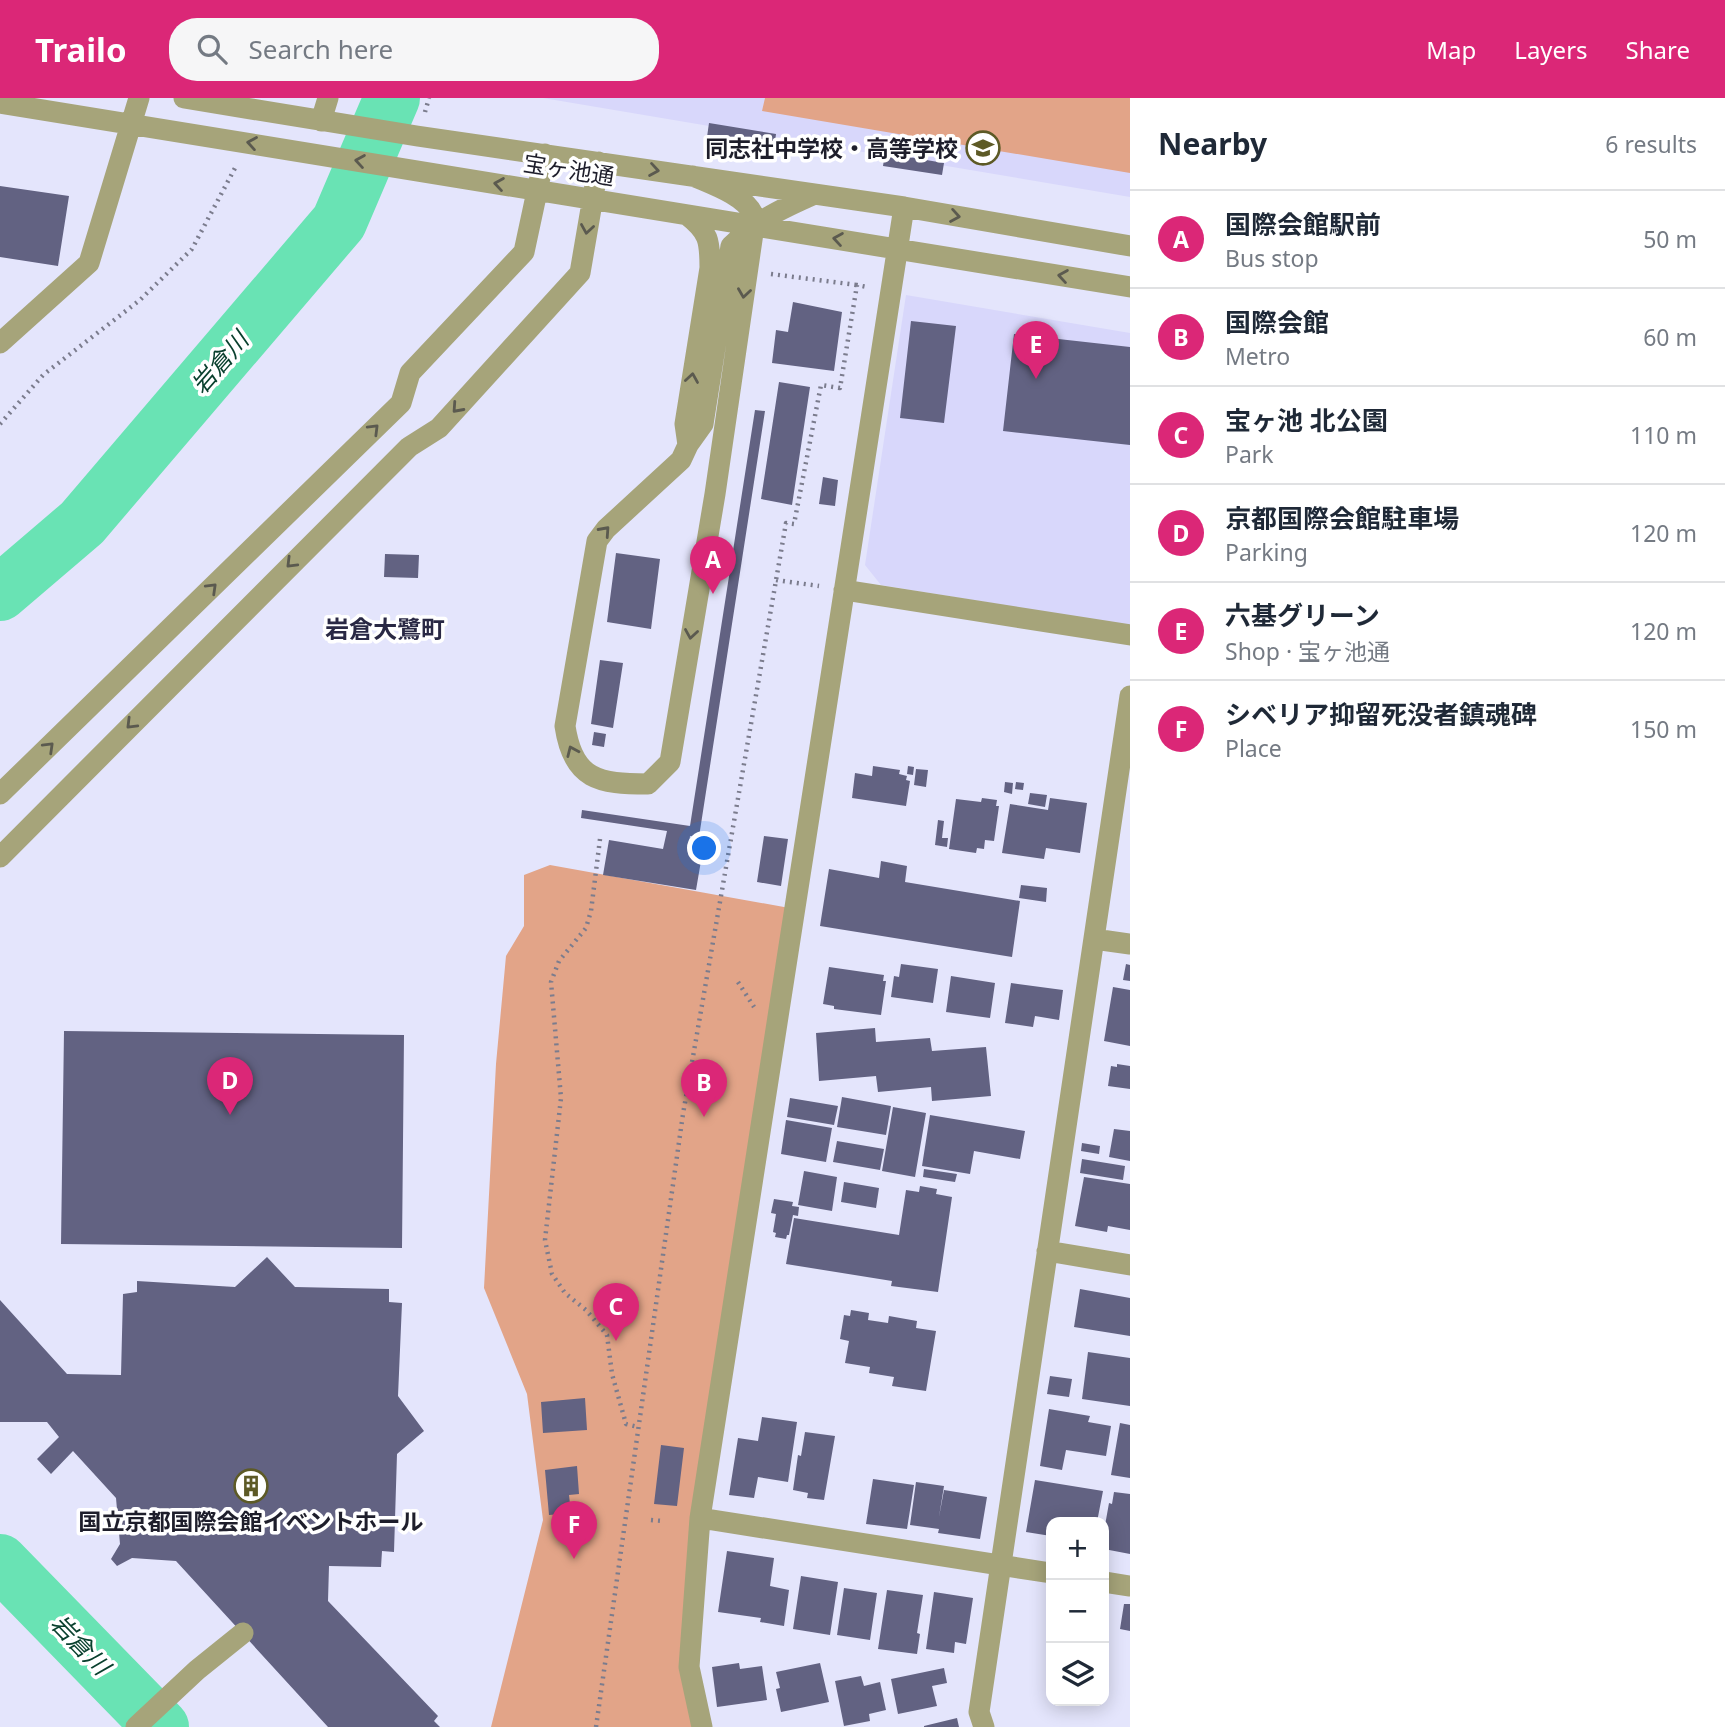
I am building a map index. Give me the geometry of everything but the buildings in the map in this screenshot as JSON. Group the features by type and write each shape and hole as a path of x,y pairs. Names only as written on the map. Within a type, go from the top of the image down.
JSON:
{"street":[{"path":"0,343 89,263 139,98"},
{"name":"宝ヶ池通","path":"184,98 416,136 904,207 1130,246"},
{"path":"328,98 329,122"},
{"name":"宝ヶ池通","path":"0,103 1130,287"},
{"path":"0,794 401,403 411,373 524,252 545,154"},
{"path":"0,857 409,447 439,428 580,273 599,162"},
{"path":"693,176 737,198 753,214 754,226 717,481 670,762 648,784 614,784 581,771 568,746 565,726 597,541 606,529 681,460 703,424 731,246 754,226 769,214 815,194"},
{"path":"702,1727 689,1667 700,1518 904,207"},
{"path":"687,215 701,226 710,244 710,268 685,424 688,445"},
{"path":"845,590 1130,635"},
{"path":"984,1727 979,1712 1130,696"},
{"path":"1094,939 1130,944"},
{"path":"1048,1251 1130,1265"},
{"path":"700,1518 1046,1572"},
{"path":"1109,1583 1130,1586"},
{"path":"136,1727 197,1670 243,1633"}],"path":[{"path":"0,424 43,374 140,300 192,249 249,143"},
{"path":"767,274 871,288"},
{"path":"596,1727 683,1114 786,523 794,524 821,385 840,388 858,285"},
{"path":"776,580 845,590"},
{"path":"600,839 591,911 586,928 559,961 551,982 561,1098 545,1240 552,1274 565,1293 586,1310 607,1335 612,1374 626,1424 638,1427"},
{"path":"651,1520 662,1521"}],"shaded area":[{"name":"同志社中学校・高等学校","path":"543,98 1130,98 1130,197"},
{"path":"765,98 1130,98 1130,173 762,111"},
{"path":"906,295 1130,333 1130,626 881,585 865,565"},
{"path":"550,865 795,909 692,1609 702,1727 491,1727 543,1520 527,1394 484,1288 496,1064 506,956 524,926 524,875"}],"waterway":[{"name":"岩倉川","path":"0,593 82,523 339,222 392,98"},
{"name":"岩倉川","path":"0,1562 161,1727"}],"place":[{"name":"同志社中学校・高等学校","path":"983,148"},
{"name":"六基グリーン","path":"1036,379"},
{"name":"国際会館駅前","path":"713,594"},
{"name":"京都国際会館駐車場","path":"230,1115"},
{"name":"国際会館","path":"704,1117"},
{"name":"宝ヶ池 北公園","path":"616,1341"},
{"name":"国立京都国際会館イベントホール","path":"251,1486"},
{"name":"シベリア抑留死没者鎮魂碑","path":"574,1559"}],"district":[{"name":"岩倉大鷺町","path":"385,628"}]}
